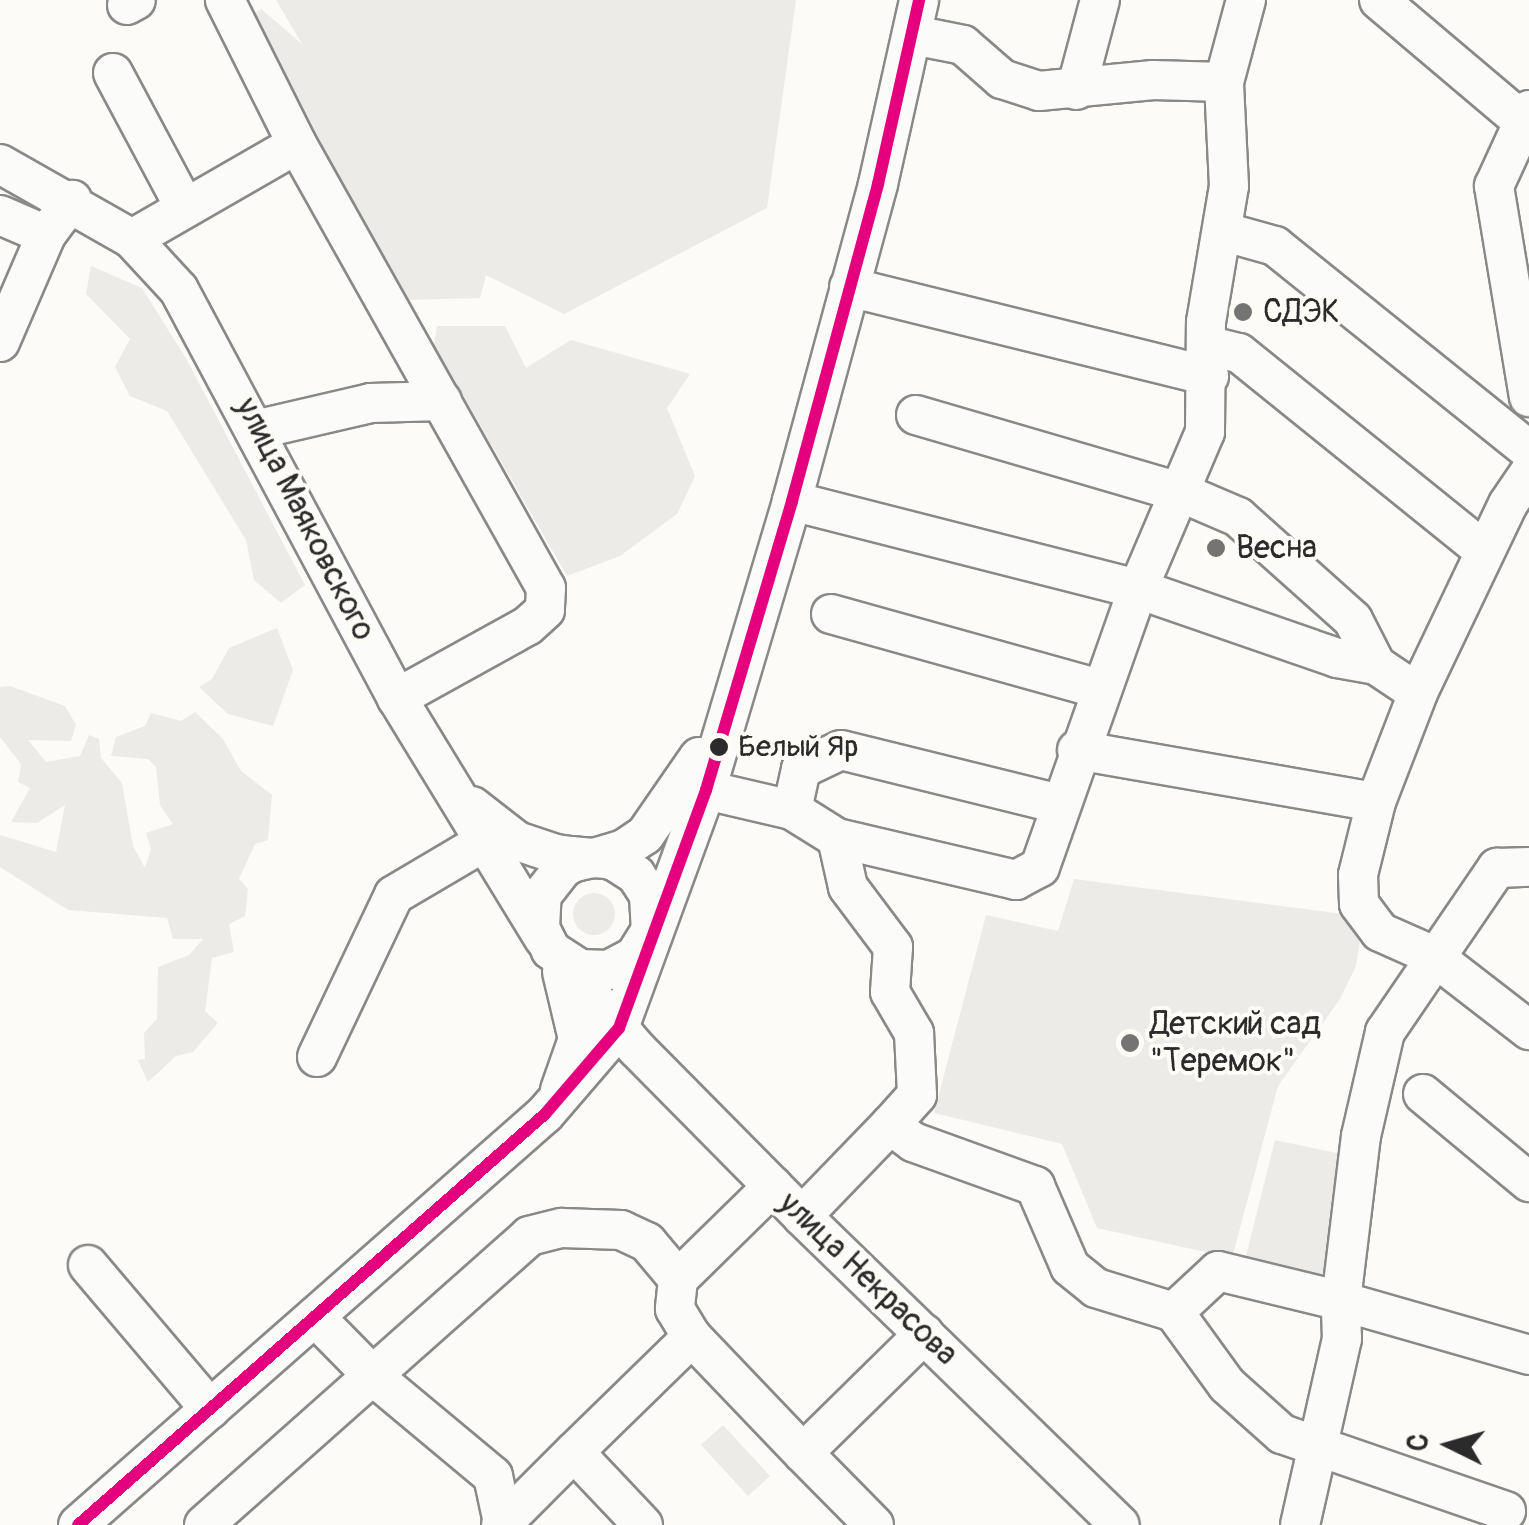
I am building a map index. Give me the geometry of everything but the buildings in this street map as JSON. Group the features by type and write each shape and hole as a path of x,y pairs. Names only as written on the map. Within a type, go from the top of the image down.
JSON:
{"street":[{"path":"225,0 297,144 546,588 545,610 397,698"},
{"path":"1076,90 1100,0"},
{"path":"706,790 792,810 837,838 1026,880 1040,866 1138,589 1206,432 1207,360 1225,232 1224,82 1246,0"},
{"path":"1379,0 1526,116 1494,186 1529,397"},
{"path":"78,1525 545,1114 619,1028 650,930 706,790 733,684 792,501 916,17 1016,86 1076,90 1153,80 1224,82"},
{"path":"113,73 184,206"},
{"path":"132,239 297,144"},
{"name":"улица Маяковского","path":"0,164 72,200 132,239 200,320 397,698 552,949"},
{"path":"0,342 46,235 72,200"},
{"path":"0,216 46,235"},
{"path":"1225,232 1275,246 1366,302 1529,450"},
{"path":"849,287 1207,360 1239,353 1484,550"},
{"path":"258,428 370,403 442,401"},
{"path":"916,415 1182,493 1238,517 1353,620 1376,666"},
{"path":"1529,473 1484,550 1418,693 1376,802 1358,875 1359,904 1380,932 1432,954 1529,1030"},
{"path":"792,501 1138,589 1337,658 1376,666 1418,693"},
{"path":"831,614 1100,689"},
{"path":"545,1114 578,1039 575,1004 539,917 547,885 562,869 624,849 657,823 733,684"},
{"path":"792,810 802,769 841,750 1060,804"},
{"path":"1078,750 1376,802"},
{"path":"442,776 517,841 616,862 636,875 649,895 651,1021 683,1095"},
{"path":"802,1216 917,1094 914,1033 890,992 894,947 848,887 837,838"},
{"path":"317,1058 394,895 484,842"},
{"path":"1300,1525 1342,1339 1341,1300 1375,1064 1395,1010 1497,868 1529,867"},
{"path":"552,949 580,969 609,970 635,956 650,930"},
{"name":"улица Некрасова","path":"552,949 619,1028 802,1216 1120,1525"},
{"path":"1423,1094 1529,1182"},
{"path":"890,1125 913,1142 1035,1186 1070,1267 1084,1280 1174,1312 1249,1408 1318,1449 1504,1512"},
{"path":"773,1186 678,1279 677,1319 803,1453 851,1517"},
{"path":"204,1525 529,1236 545,1230 635,1234 678,1279"},
{"path":"88,1265 210,1410"},
{"path":"1174,1312 1218,1271 1341,1300 1529,1355"},
{"path":"315,1317 373,1376 492,1476 502,1522"},
{"path":"803,1453 924,1334"},
{"path":"502,1522 692,1337"},
{"path":"574,1452 643,1525"}],"shaded area":[{"path":"276,0 796,0 767,208 564,314 486,275 480,298 404,300 251,17 261,9 302,44"},
{"path":"91,266 142,288 187,360 305,585 281,603 254,580 246,540 167,411 130,396 115,367 130,339 86,294"},
{"path":"437,326 505,326 526,368 571,340 690,374 667,408 695,476 677,514 620,556 567,576 434,345"},
{"path":"277,628 293,670 273,726 228,714 199,687 212,679 229,648"},
{"path":"10,686 65,706 76,725 71,741 28,740 46,762 80,756 89,735 99,739 101,758 122,783 133,846 145,868 151,849 146,833 173,824 160,805 156,767 148,759 111,756 116,737 145,726 151,713 181,721 195,712 223,739 241,771 272,795 268,840 255,844 239,879 248,889 245,916 229,924 234,952 212,958 205,1011 218,1023 193,1052 176,1056 148,1082 138,1060 145,1059 144,1033 157,1019 158,967 189,955 203,939 173,939 167,918 68,910 0,867 0,835 56,852 65,805 37,823 11,822 30,788 18,782 21,764 0,737 0,687"},
{"name":"Детский сад \"Теремок\"","path":"1074,879 1351,915 1361,934 1356,966 1340,999 1278,1086 1232,1258 1097,1228 1062,1144 934,1113 986,915 1058,931"},
{"path":"594,893 609,899 615,914 609,929 594,935 579,929 573,914 579,899"},
{"path":"1275,1140 1346,1155 1328,1290 1243,1268"},
{"path":"723,1425 770,1476 748,1496 701,1445"}],"transit line":[{"path":"78,1525 545,1114 619,1028 706,790 792,501 878,184 919,0"}],"place":[{"name":"СДЭК","path":"1243,312"},
{"name":"Весна","path":"1216,548"},
{"name":"Белый Яр","path":"719,747"},
{"name":"Детский сад \"Теремок\"","path":"1130,1043"}]}
